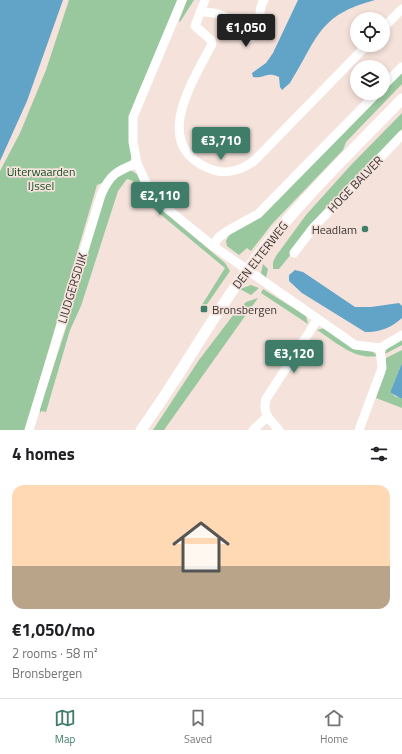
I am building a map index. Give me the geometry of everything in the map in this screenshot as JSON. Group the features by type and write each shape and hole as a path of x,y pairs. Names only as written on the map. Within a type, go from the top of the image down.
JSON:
{"main road":[{"name":"DEN ELTERWEG","path":"140,430 246,270 311,193 402,99"}],"street":[{"path":"182,0 133,117 133,142 137,163 145,181 159,202 213,246 317,320 355,345 380,348 402,335"},
{"path":"205,0 195,26 211,40 212,44 194,77 181,113 178,131 184,148 194,162 214,171 236,171 254,161 360,52"},
{"path":"200,12 215,12 223,14 249,38 258,30 260,5 264,0"},
{"path":"390,21 402,9"},
{"path":"390,79 402,66"},
{"name":"DEN ELTERWEG","path":"213,246 219,237 258,214 369,100"},
{"name":"HOGE BALVER","path":"294,253 313,228 402,135"},
{"name":"LIUDGERSDIJK","path":"29,430 101,195 106,183 114,173 137,163"},
{"path":"279,430 267,417 264,407 266,399 317,320"},
{"path":"359,430 382,368 380,348"},
{"path":"253,430 267,417"}],"green space":[{"name":"Uiterwaarden IJssel","path":"69,0 179,0 136,98 130,162 108,175 102,183 97,185 25,430 0,430 0,171 20,133 46,70"},
{"path":"187,0 194,0 180,22 179,21"},
{"path":"402,70 402,84 390,96 390,83"},
{"path":"373,100 387,100 346,142 343,150 272,224 251,251 247,248 239,255 227,246 226,241 229,235"},
{"path":"402,113 402,129 311,224 290,251 292,253 279,269 273,269 273,262 276,256 306,215 351,165"},
{"path":"130,170 137,174 142,184 175,221 225,263 230,271 203,310 200,308 225,268 154,209 133,181 127,179 118,191 81,306 70,330 46,412 41,411 40,414 40,408 66,328 106,190 112,180"},
{"path":"263,264 268,269 266,278 261,273"},
{"path":"251,285 259,288 251,295 240,289"},
{"path":"263,289 306,316 308,324 261,293"},
{"path":"258,298 164,430 153,430 199,360 234,314 246,302"},
{"path":"324,328 373,352 377,356 369,357 353,353 338,345 317,330"},
{"path":"402,339 402,345 385,354 387,347"},
{"path":"402,350 402,363 391,393 396,397 402,398 402,408 376,398 385,373 386,358"}],"water":[{"path":"0,0 63,0 27,101 0,161"},
{"path":"298,0 375,0 356,6 330,21 314,41 290,83 282,90 280,87 279,77 275,75 268,75 253,77 252,73 266,63 273,53"},
{"path":"295,270 303,272 355,307 371,307 399,303 402,306 402,318 385,329 375,332 365,332 302,293 289,281 289,275"},
{"path":"402,363 402,398 400,398 391,393 391,390"}],"place":[{"name":"Headlam","path":"365,229"},
{"name":"Bronsbergen","path":"204,309"}]}
